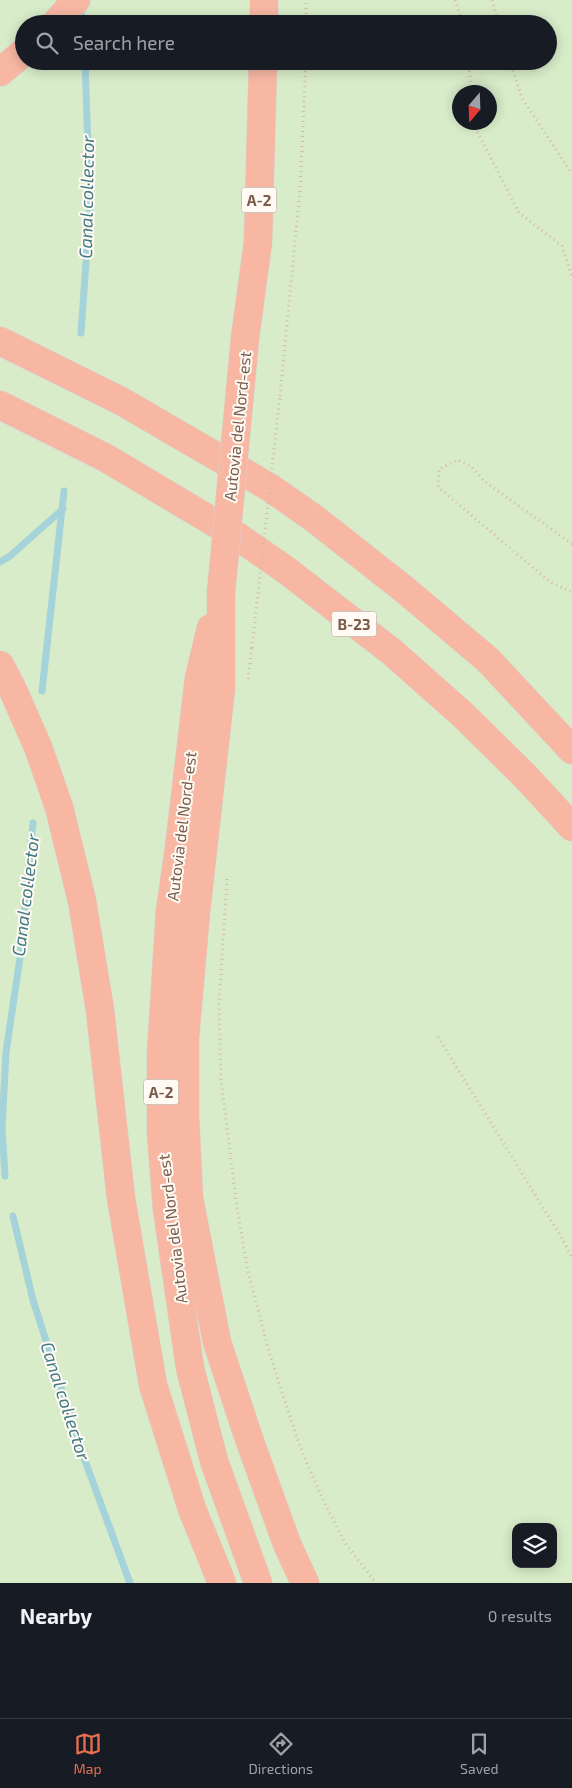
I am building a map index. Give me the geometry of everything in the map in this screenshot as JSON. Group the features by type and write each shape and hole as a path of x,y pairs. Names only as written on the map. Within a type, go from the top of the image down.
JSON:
{"highway":[{"path":"63,15 76,0"},
{"path":"264,0 264,15"},
{"path":"0,72 15,60"},
{"name":"Autovia del Nord-est","path":"258,1583 214,1461 190,1368 167,1209 161,1132 161,1054 170,911 180,848 199,678 221,593 245,338 258,242 263,70"},
{"path":"7,344 121,401 261,482 292,503 405,590 488,660 548,702 572,724"},
{"name":"B-23","path":"0,405 106,458 237,536 286,570 392,652 462,714 525,776 572,827"},
{"name":"A-2","path":"221,593 221,688 196,912 185,1037 185,1118 189,1198 217,1342 287,1544 305,1583"},
{"path":"488,660 572,750"},
{"path":"6,677 38,747 59,807 82,901 100,1010 121,1198 153,1384 192,1508 222,1583"}],"path":[{"path":"306,0 306,15"},
{"path":"455,0 460,15"},
{"path":"492,0 496,15"},
{"path":"247,686 280,396 300,190 306,70"},
{"path":"469,70 471,85"},
{"path":"513,70 522,98 572,174"},
{"path":"476,130 519,213 562,246 572,277"},
{"path":"572,544 484,481 472,466 458,460 439,469 438,487 550,582 572,592"},
{"path":"227,878 219,1006 221,1080 237,1207 247,1267 269,1352 300,1447 324,1504 345,1544 376,1583"},
{"path":"438,1037 563,1240 572,1258"}],"green space":[{"path":"0,0 572,0 572,1583 0,1583"}],"waterway":[{"name":"Canal col·lector","path":"81,7 81,15"},
{"name":"Canal col·lector","path":"81,333 90,206 85,70"},
{"name":"Canal col·lector","path":"42,691 64,491"},
{"path":"0,562 10,556 63,509"},
{"name":"Canal col·lector","path":"5,1176 2,1128 6,1052 20,958 33,823"},
{"name":"Canal col·lector","path":"13,1216 33,1300 80,1447 130,1583"}]}
